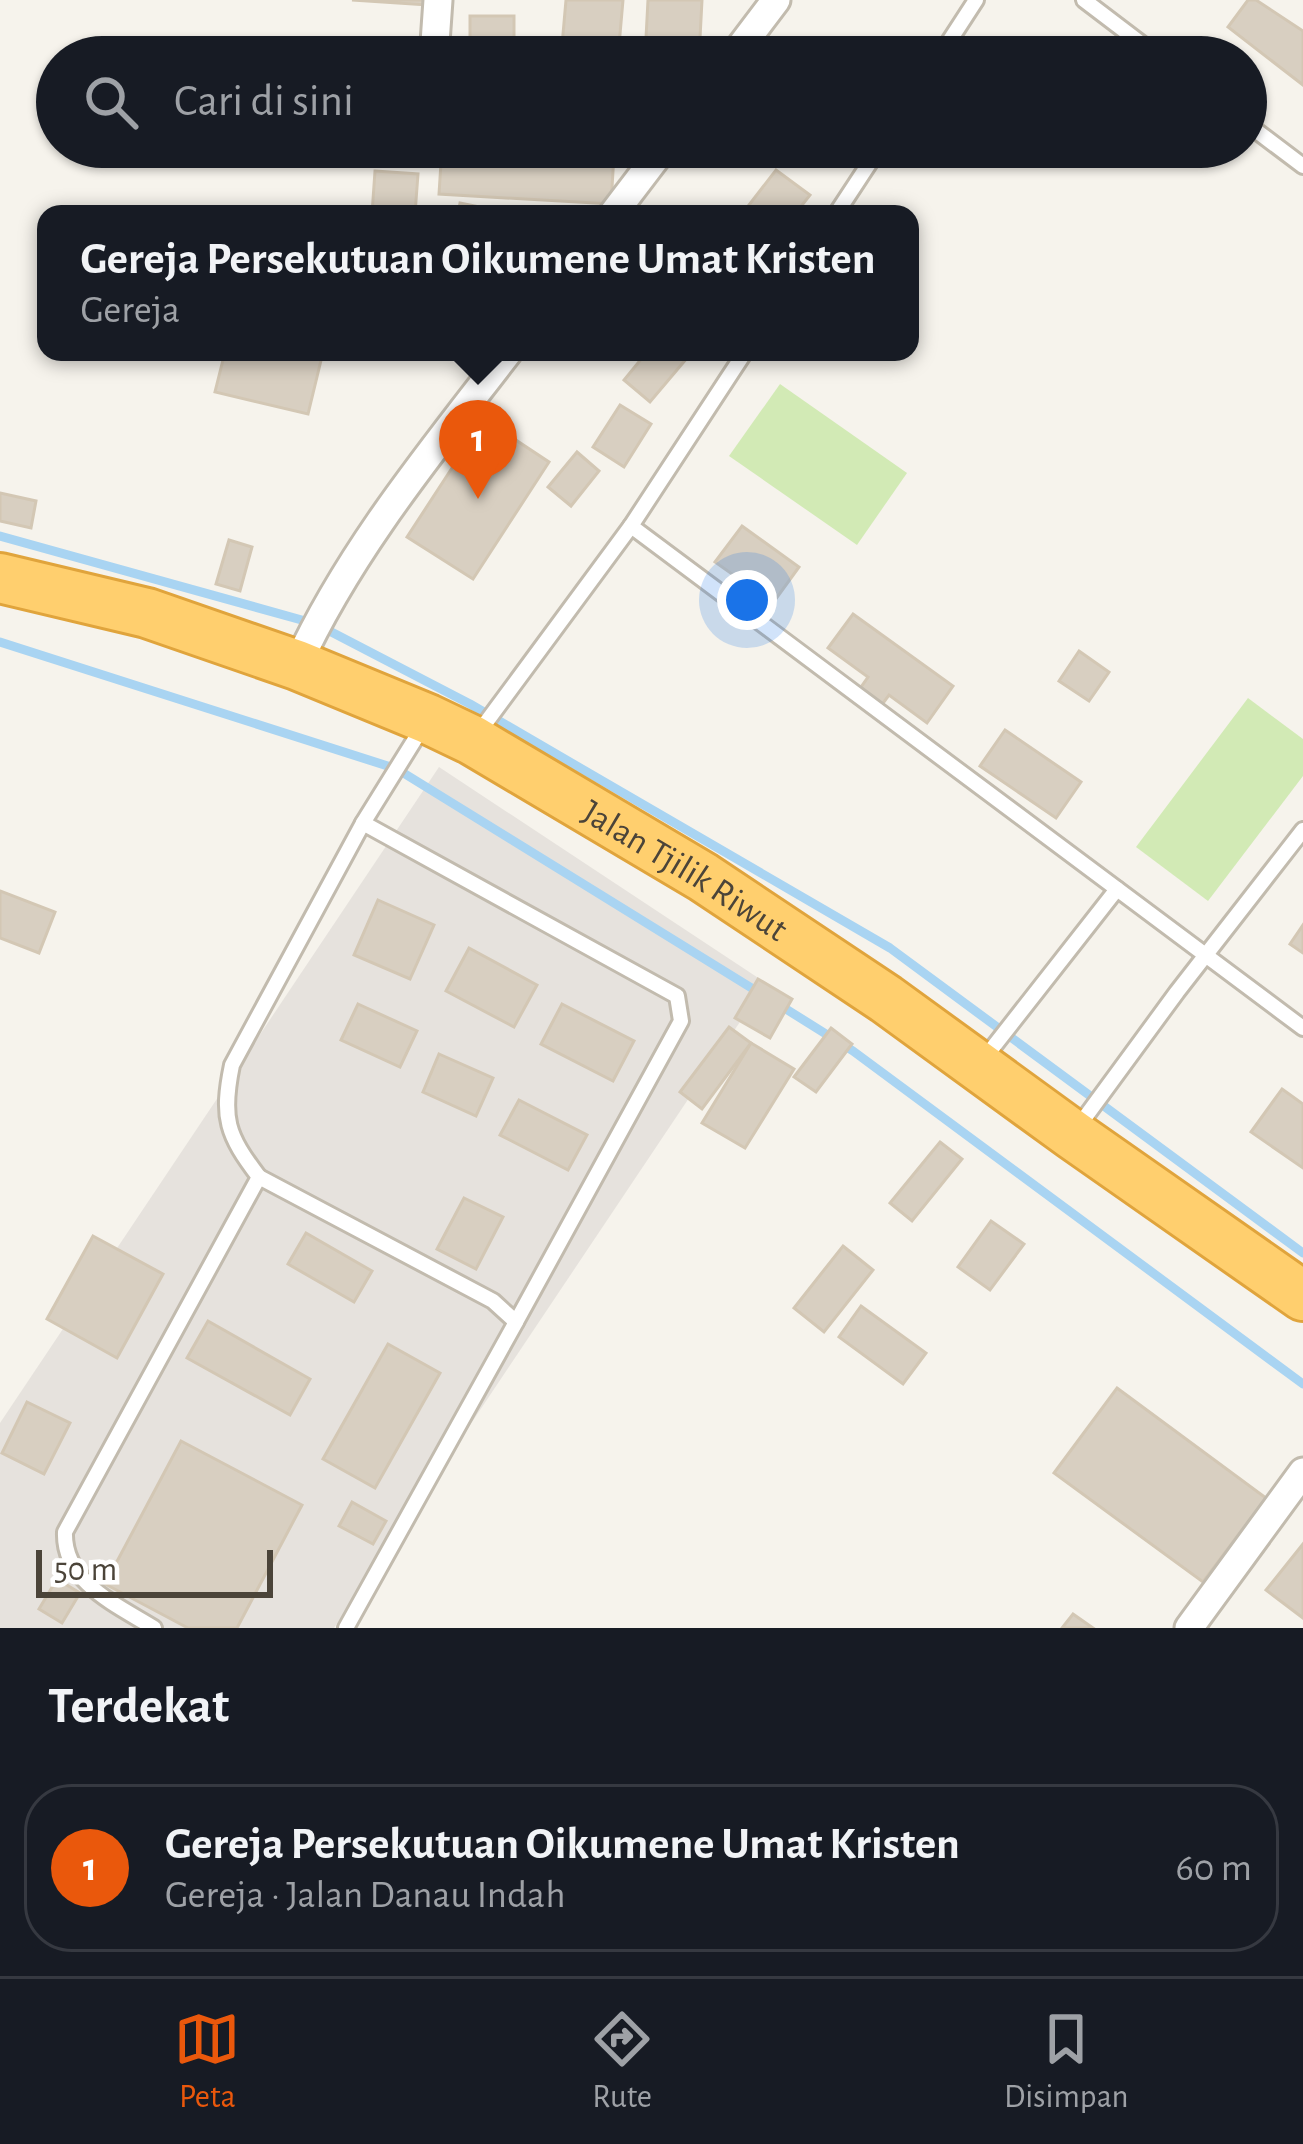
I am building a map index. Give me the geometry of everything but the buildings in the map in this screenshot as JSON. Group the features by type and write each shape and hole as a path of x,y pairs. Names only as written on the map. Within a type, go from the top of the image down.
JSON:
{"highway":[{"name":"Jalan Tjilik Riwut","path":"0,578 147,613 297,665 472,740 703,877 886,999 1303,1296"}],"street":[{"path":"435,36 438,0"},
{"path":"749,36 776,0"},
{"path":"620,205 648,168"},
{"path":"297,665 316,624 374,529 501,361"},
{"path":"1189,1628 1303,1472"}],"lane":[{"path":"953,36 976,0"},
{"path":"1084,0 1131,36"},
{"path":"1267,139 1303,166"},
{"path":"842,205 866,168"},
{"path":"472,740 631,526 739,361"},
{"path":"631,526 1303,1028"},
{"path":"428,719 363,823 232,1065 227,1089 229,1127 236,1146 259,1177 493,1301 516,1322"},
{"path":"346,1628 681,1021 677,997 363,823"},
{"path":"1072,1135 1303,830"},
{"path":"978,1067 1117,889"},
{"path":"154,1628 101,1595 74,1570 64,1545 65,1532 259,1177"}],"shaded area":[{"path":"439,767 766,983 334,1628 0,1628 0,1423"}],"green space":[{"path":"780,384 907,473 857,545 729,456"},
{"path":"1248,698 1303,739 1303,776 1208,901 1136,847"}],"waterway":[{"path":"0,536 316,624 470,704 890,948 1303,1253"},
{"path":"0,642 397,769 758,992"},
{"path":"778,1004 853,1051 1303,1384"}],"place":[{"name":"Gereja Persekutuan Oikumene Umat Kristen","path":"478,499"}]}
